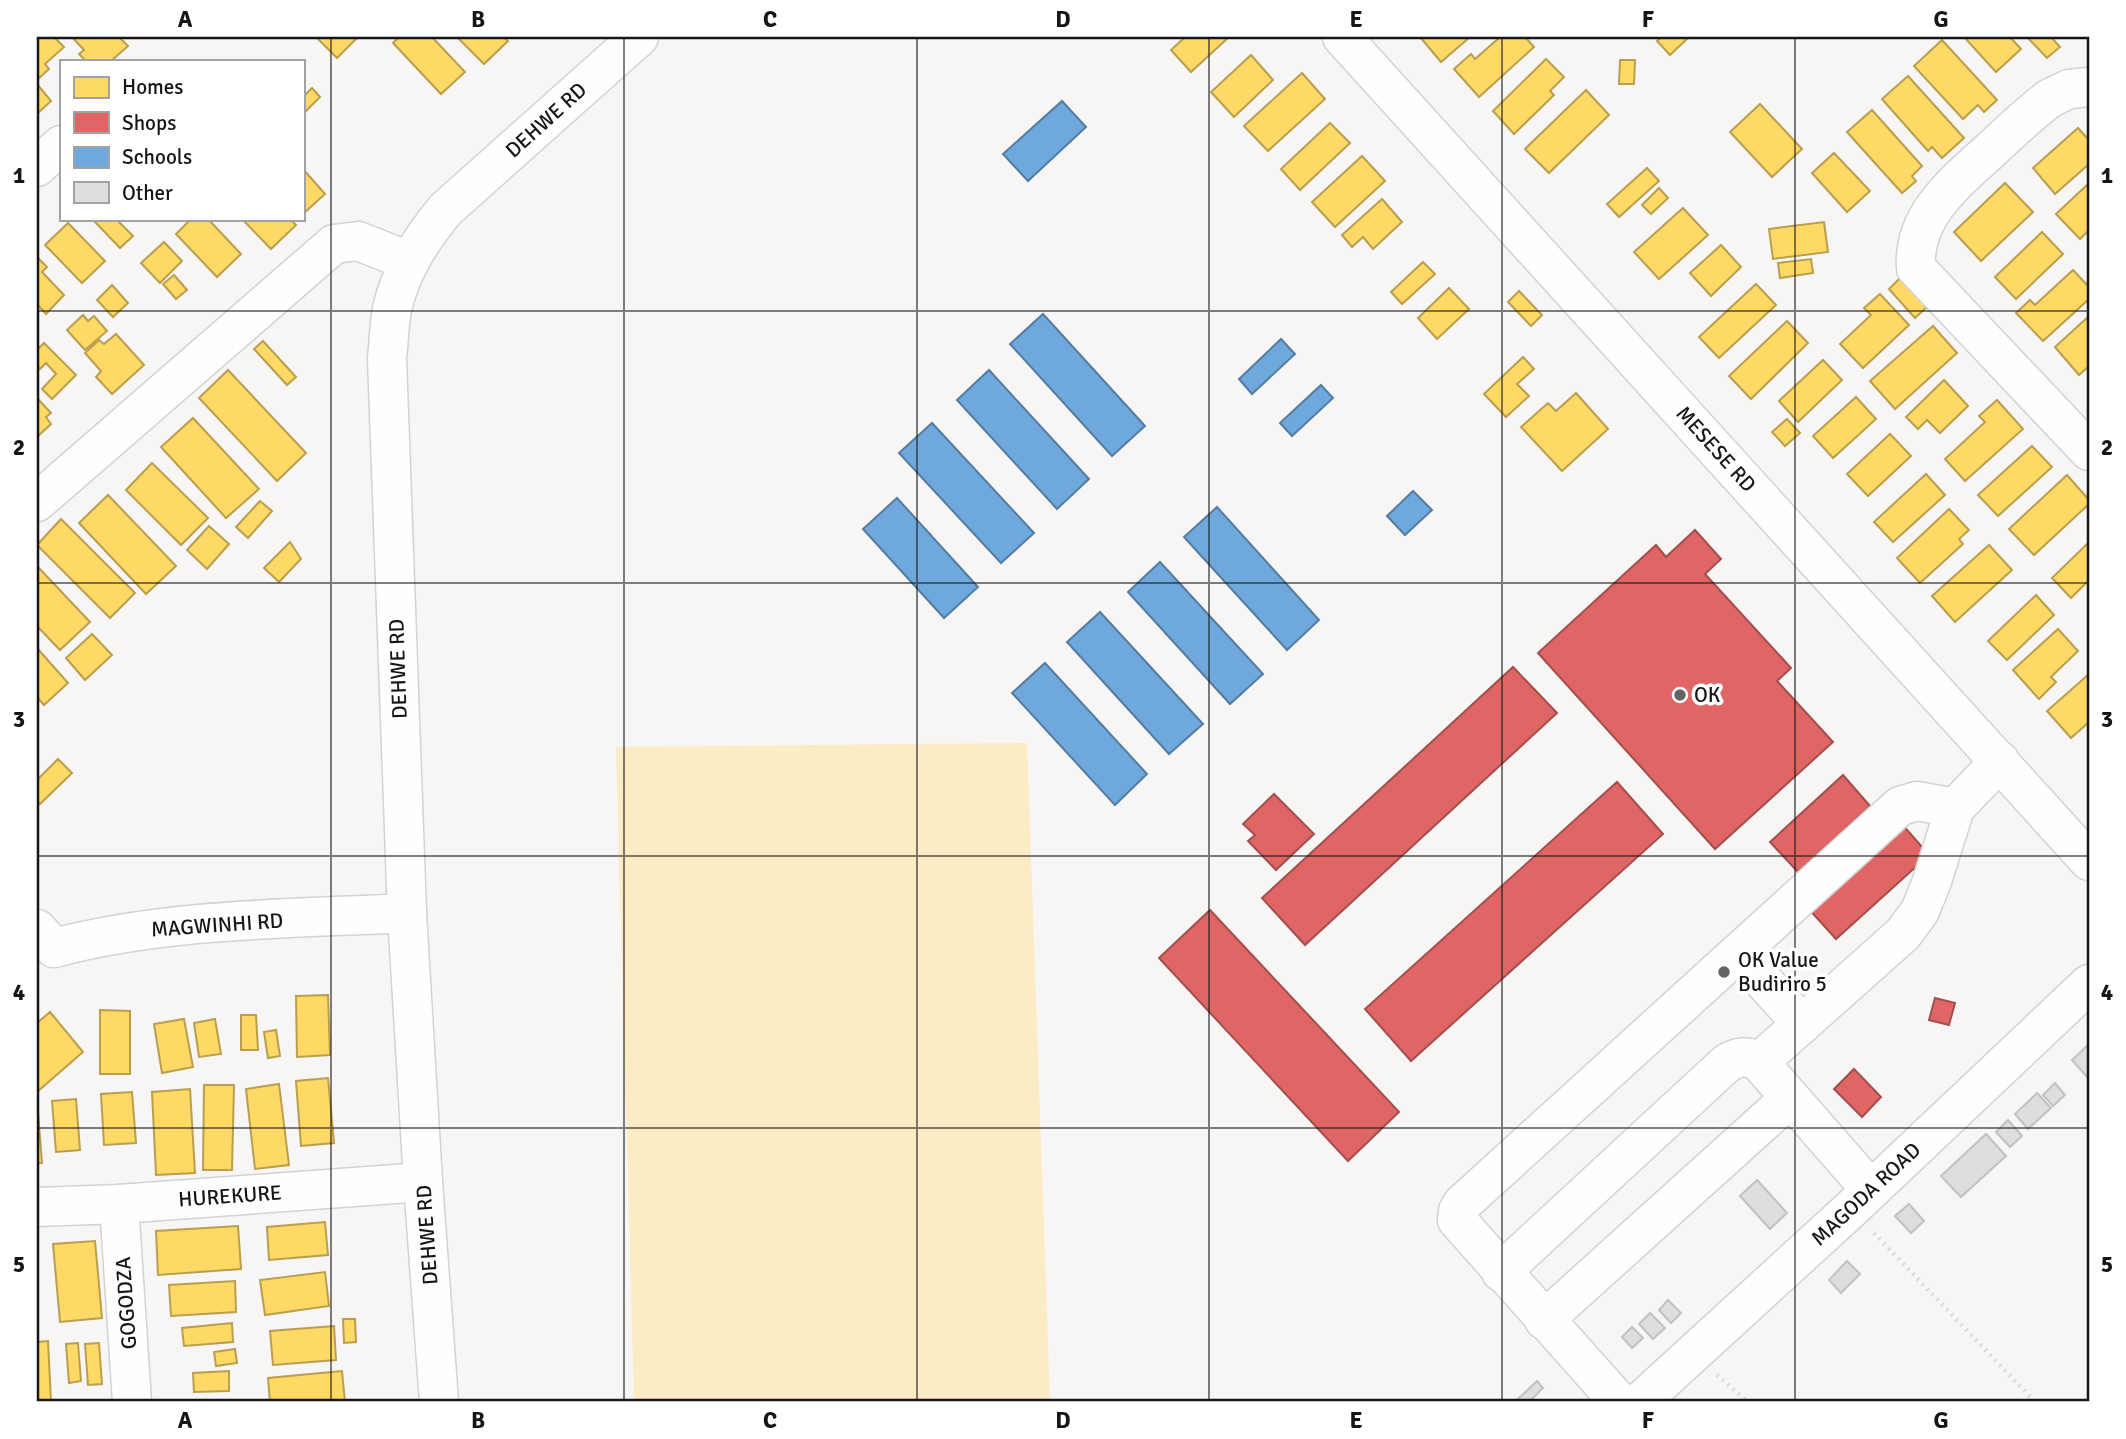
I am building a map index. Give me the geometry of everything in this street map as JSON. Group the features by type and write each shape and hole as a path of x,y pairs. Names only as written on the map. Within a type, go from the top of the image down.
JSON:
{"street":[{"name":"DEHWE RD","path":"439,1402 407,913 387,358 392,310 409,261 446,209 639,37"},
{"name":"MESESE RD","path":"1342,37 2089,861"},
{"path":"2089,87 2069,89 2050,97 1948,189 1930,212 1914,249 1916,268 2089,451"},
{"path":"37,167 60,146"},
{"path":"37,502 334,244 358,241 409,261"},
{"path":"1759,1062 1903,934 1920,912 1955,808 2000,761"},
{"path":"1619,1402 1457,1220 1458,1211 1462,1204 1900,806 1917,801 1955,808"},
{"name":"MAGWINHI RD","path":"42,946 104,935 189,925 407,913"},
{"path":"1738,953 1802,1024"},
{"name":"MAGODA ROAD","path":"1640,1402 1861,1200 2089,984"},
{"path":"1501,1272 1727,1063 1739,1056 1751,1057 1759,1062 1790,1098 1861,1200"},
{"path":"1544,1320 1790,1098"},
{"name":"HUREKURE","path":"37,1207 119,1204 423,1182"},
{"name":"GOGODZA","path":"119,1204 132,1402"}],"path":[{"path":"1861,1200 2035,1402"},
{"path":"1693,1354 1748,1402"}],"shaded area":[{"path":"1027,743 1050,1402 634,1402 616,747"}],"building: Homes":[{"path":"37,37 54,37 64,47 45,64 49,69 38,79"},
{"path":"72,37 119,37 128,46 112,60 85,60 79,54 84,50"},
{"path":"316,37 358,37 337,58"},
{"path":"399,37 432,37 465,72 441,94 393,43"},
{"path":"457,37 503,37 508,41 484,64"},
{"path":"1185,37 1229,37 1191,72 1171,50"},
{"path":"1420,37 1470,37 1441,62"},
{"path":"1500,37 1525,37 1534,47 1479,97 1454,69 1471,54 1475,59"},
{"path":"1661,37 1689,37 1670,55 1657,41"},
{"path":"1964,37 2010,37 2021,49 1996,72"},
{"path":"2027,37 2051,37 2060,47 2047,58"},
{"path":"1942,40 1997,100 1984,112 1978,105 1963,119 1914,66"},
{"path":"1251,55 1273,80 1234,117 1211,92"},
{"path":"1546,59 1564,77 1550,91 1554,95 1514,134 1493,111"},
{"path":"1620,60 1635,60 1634,84 1619,84"},
{"path":"1302,73 1325,99 1268,151 1244,126"},
{"path":"1908,76 1964,138 1942,158 1932,147 1928,151 1882,99"},
{"path":"37,84 51,101 37,114"},
{"path":"312,88 320,97 304,113 304,96"},
{"path":"1586,90 1609,115 1549,173 1525,149"},
{"path":"1760,104 1802,149 1772,177 1730,132"},
{"path":"1872,110 1922,166 1912,176 1916,181 1902,193 1847,132"},
{"path":"1330,123 1350,143 1300,190 1281,169"},
{"path":"2078,128 2089,140 2089,164 2055,194 2033,168"},
{"path":"1834,153 1870,191 1847,212 1812,173"},
{"path":"1362,156 1385,181 1335,227 1312,202"},
{"path":"1647,168 1659,181 1619,217 1607,204"},
{"path":"304,170 325,194 304,213"},
{"path":"2005,183 2033,212 1981,261 1954,232"},
{"path":"2087,185 2089,230 2080,239 2056,214"},
{"path":"1659,188 1668,198 1651,214 1642,205"},
{"path":"1382,199 1402,222 1373,249 1363,237 1352,247 1342,235"},
{"path":"1683,208 1708,235 1659,279 1634,252"},
{"path":"93,220 117,220 133,236 120,248"},
{"path":"190,220 209,220 241,254 217,277 176,234"},
{"path":"243,220 291,220 296,225 271,249"},
{"path":"1824,222 1828,252 1773,259 1769,229"},
{"path":"68,223 105,261 82,283 45,245"},
{"path":"2042,232 2063,254 2016,299 1995,277"},
{"path":"164,242 182,261 160,283 141,263"},
{"path":"1721,245 1741,267 1711,296 1690,273"},
{"path":"37,257 47,267 42,272 64,295 46,314 37,304"},
{"path":"1811,259 1813,273 1780,278 1778,263"},
{"path":"1423,262 1435,274 1402,304 1391,292"},
{"path":"2073,270 2089,287 2089,299 2043,341 2016,313 2030,300 2035,305"},
{"path":"1905,273 1932,302 1915,318 1889,289"},
{"path":"174,275 187,290 176,299 163,284"},
{"path":"1756,284 1776,305 1719,358 1699,337"},
{"path":"112,285 128,303 113,317 97,300"},
{"path":"1449,288 1469,309 1437,339 1418,318"},
{"path":"1519,291 1542,315 1531,326 1508,302"},
{"path":"1880,294 1909,325 1863,368 1840,344 1871,315 1864,308"},
{"path":"83,315 88,321 94,316 107,331 85,350 67,330"},
{"path":"2089,316 2089,366 2079,375 2055,347"},
{"path":"1787,321 1808,343 1751,399 1729,376"},
{"path":"1933,326 1957,353 1895,409 1870,381"},
{"path":"116,334 144,365 112,394 96,377 101,371 85,353 99,340 104,344"},
{"path":"263,341 296,377 287,385 254,349"},
{"path":"44,343 76,375 52,399 42,389 56,374 46,363 40,369 37,366 37,350"},
{"path":"1523,357 1534,369 1517,384 1529,396 1506,417 1484,394"},
{"path":"1823,360 1842,380 1798,422 1779,401"},
{"path":"228,370 306,453 277,481 199,398"},
{"path":"1944,380 1968,406 1940,433 1927,420 1918,429 1906,417"},
{"path":"1576,393 1608,429 1562,471 1521,427 1548,403 1556,411"},
{"path":"1856,397 1876,419 1833,458 1813,436"},
{"path":"37,398 51,413 46,417 51,424 37,437"},
{"path":"1997,400 2023,429 1965,481 1945,459 1985,422 1979,416"},
{"path":"193,418 259,489 226,518 161,447"},
{"path":"1787,419 1800,433 1785,446 1772,432"},
{"path":"1890,434 1911,456 1868,496 1847,474"},
{"path":"2032,446 2052,467 1998,516 1978,495"},
{"path":"152,463 208,518 181,545 126,490"},
{"path":"1926,474 1945,495 1893,542 1874,522"},
{"path":"2067,475 2089,500 2089,504 2034,555 2009,529"},
{"path":"108,495 176,566 146,594 79,523"},
{"path":"260,501 272,511 248,538 236,527"},
{"path":"1949,509 1969,530 1959,539 1963,544 1920,583 1897,558"},
{"path":"61,519 135,593 110,618 37,545"},
{"path":"209,526 229,544 207,569 187,550"},
{"path":"290,542 301,559 279,582 264,568"},
{"path":"2089,542 2089,580 2071,598 2052,578"},
{"path":"1989,545 2012,570 1955,622 1932,596"},
{"path":"37,566 90,622 60,650 37,626"},
{"path":"2036,595 2054,615 2007,660 1988,641"},
{"path":"2058,629 2078,651 2051,677 2056,682 2039,699 2013,670"},
{"path":"92,634 112,655 85,680 66,658"},
{"path":"37,648 68,683 44,705 37,697"},
{"path":"2089,674 2089,722 2071,738 2047,711"},
{"path":"58,759 72,773 40,804 37,801 37,780"},
{"path":"328,995 330,1055 297,1057 296,996"},
{"path":"100,1010 130,1011 130,1074 100,1074"},
{"path":"50,1012 83,1052 37,1092 37,1023"},
{"path":"241,1015 256,1015 258,1050 241,1050"},
{"path":"184,1019 193,1067 162,1073 154,1024"},
{"path":"215,1019 221,1054 199,1057 194,1023"},
{"path":"276,1030 280,1056 268,1058 264,1032"},
{"path":"328,1078 334,1143 301,1146 296,1081"},
{"path":"279,1084 289,1165 255,1169 246,1089"},
{"path":"204,1085 234,1085 232,1170 203,1170"},
{"path":"190,1089 195,1173 156,1175 152,1092"},
{"path":"132,1092 136,1143 104,1145 101,1094"},
{"path":"37,1099 42,1163 37,1163"},
{"path":"76,1099 80,1150 56,1152 52,1101"},
{"path":"325,1222 328,1255 269,1260 267,1227"},
{"path":"238,1226 241,1269 158,1275 156,1231"},
{"path":"95,1241 102,1318 60,1322 53,1244"},
{"path":"325,1272 329,1306 265,1315 260,1280"},
{"path":"235,1281 236,1312 171,1316 169,1285"},
{"path":"343,1319 355,1319 356,1342 344,1343"},
{"path":"232,1323 233,1342 184,1346 182,1328"},
{"path":"334,1326 336,1360 273,1365 270,1331"},
{"path":"48,1341 51,1402 37,1402 37,1342"},
{"path":"78,1343 81,1381 69,1383 66,1344"},
{"path":"99,1343 102,1384 88,1385 85,1344"},
{"path":"235,1349 237,1363 216,1366 214,1352"},
{"path":"229,1371 229,1391 194,1392 193,1373"},
{"path":"342,1371 345,1402 270,1402 268,1378"}],"building: Shops":[{"path":"1695,530 1721,559 1705,574 1791,668 1777,681 1833,742 1715,849 1538,653 1656,545 1666,557"},
{"path":"1513,667 1557,713 1305,945 1262,898"},
{"path":"1843,775 1870,806 1798,872 1770,842"},
{"path":"1617,782 1663,834 1411,1061 1365,1009"},
{"path":"1274,794 1314,834 1276,870 1248,841 1255,835 1243,824"},
{"path":"1901,823 1929,855 1836,939 1807,907"},
{"path":"1210,910 1399,1112 1348,1161 1159,958"},
{"path":"1935,998 1955,1003 1949,1025 1929,1020"},
{"path":"1854,1069 1881,1097 1862,1117 1834,1089"}],"building: Schools":[{"path":"1062,101 1086,127 1028,181 1003,154"},
{"path":"1043,314 1145,426 1112,456 1010,344"},
{"path":"1281,339 1295,354 1252,394 1239,379"},
{"path":"989,370 1089,479 1057,509 957,400"},
{"path":"1321,385 1333,398 1292,436 1280,423"},
{"path":"932,423 1034,533 1001,563 899,453"},
{"path":"1413,491 1432,510 1405,535 1387,516"},
{"path":"897,498 978,587 944,618 863,529"},
{"path":"1217,507 1319,620 1287,650 1184,537"},
{"path":"1160,562 1263,674 1230,704 1128,592"},
{"path":"1100,612 1203,724 1169,754 1067,642"},
{"path":"1045,663 1147,774 1115,805 1012,693"}],"building: Other":[{"path":"2089,1044 2089,1076 2088,1078 2072,1060"},
{"path":"2055,1083 2065,1095 2053,1106 2043,1095"},
{"path":"2037,1093 2051,1108 2028,1129 2015,1114"},
{"path":"2008,1120 2022,1136 2010,1147 1996,1132"},
{"path":"1986,1134 2006,1156 1961,1197 1941,1176"},
{"path":"1757,1180 1787,1213 1770,1229 1740,1196"},
{"path":"1909,1204 1924,1221 1911,1233 1895,1216"},
{"path":"1847,1261 1860,1274 1841,1293 1829,1280"},
{"path":"1668,1300 1681,1313 1671,1323 1659,1310"},
{"path":"1650,1313 1665,1328 1653,1339 1639,1324"},
{"path":"1632,1327 1643,1338 1632,1348 1622,1337"},
{"path":"1537,1381 1543,1388 1529,1402 1521,1402 1518,1399"}],"place":[{"name":"OK","path":"1680,695"},
{"name":"OK Value Budiriro 5","path":"1724,972"}]}
